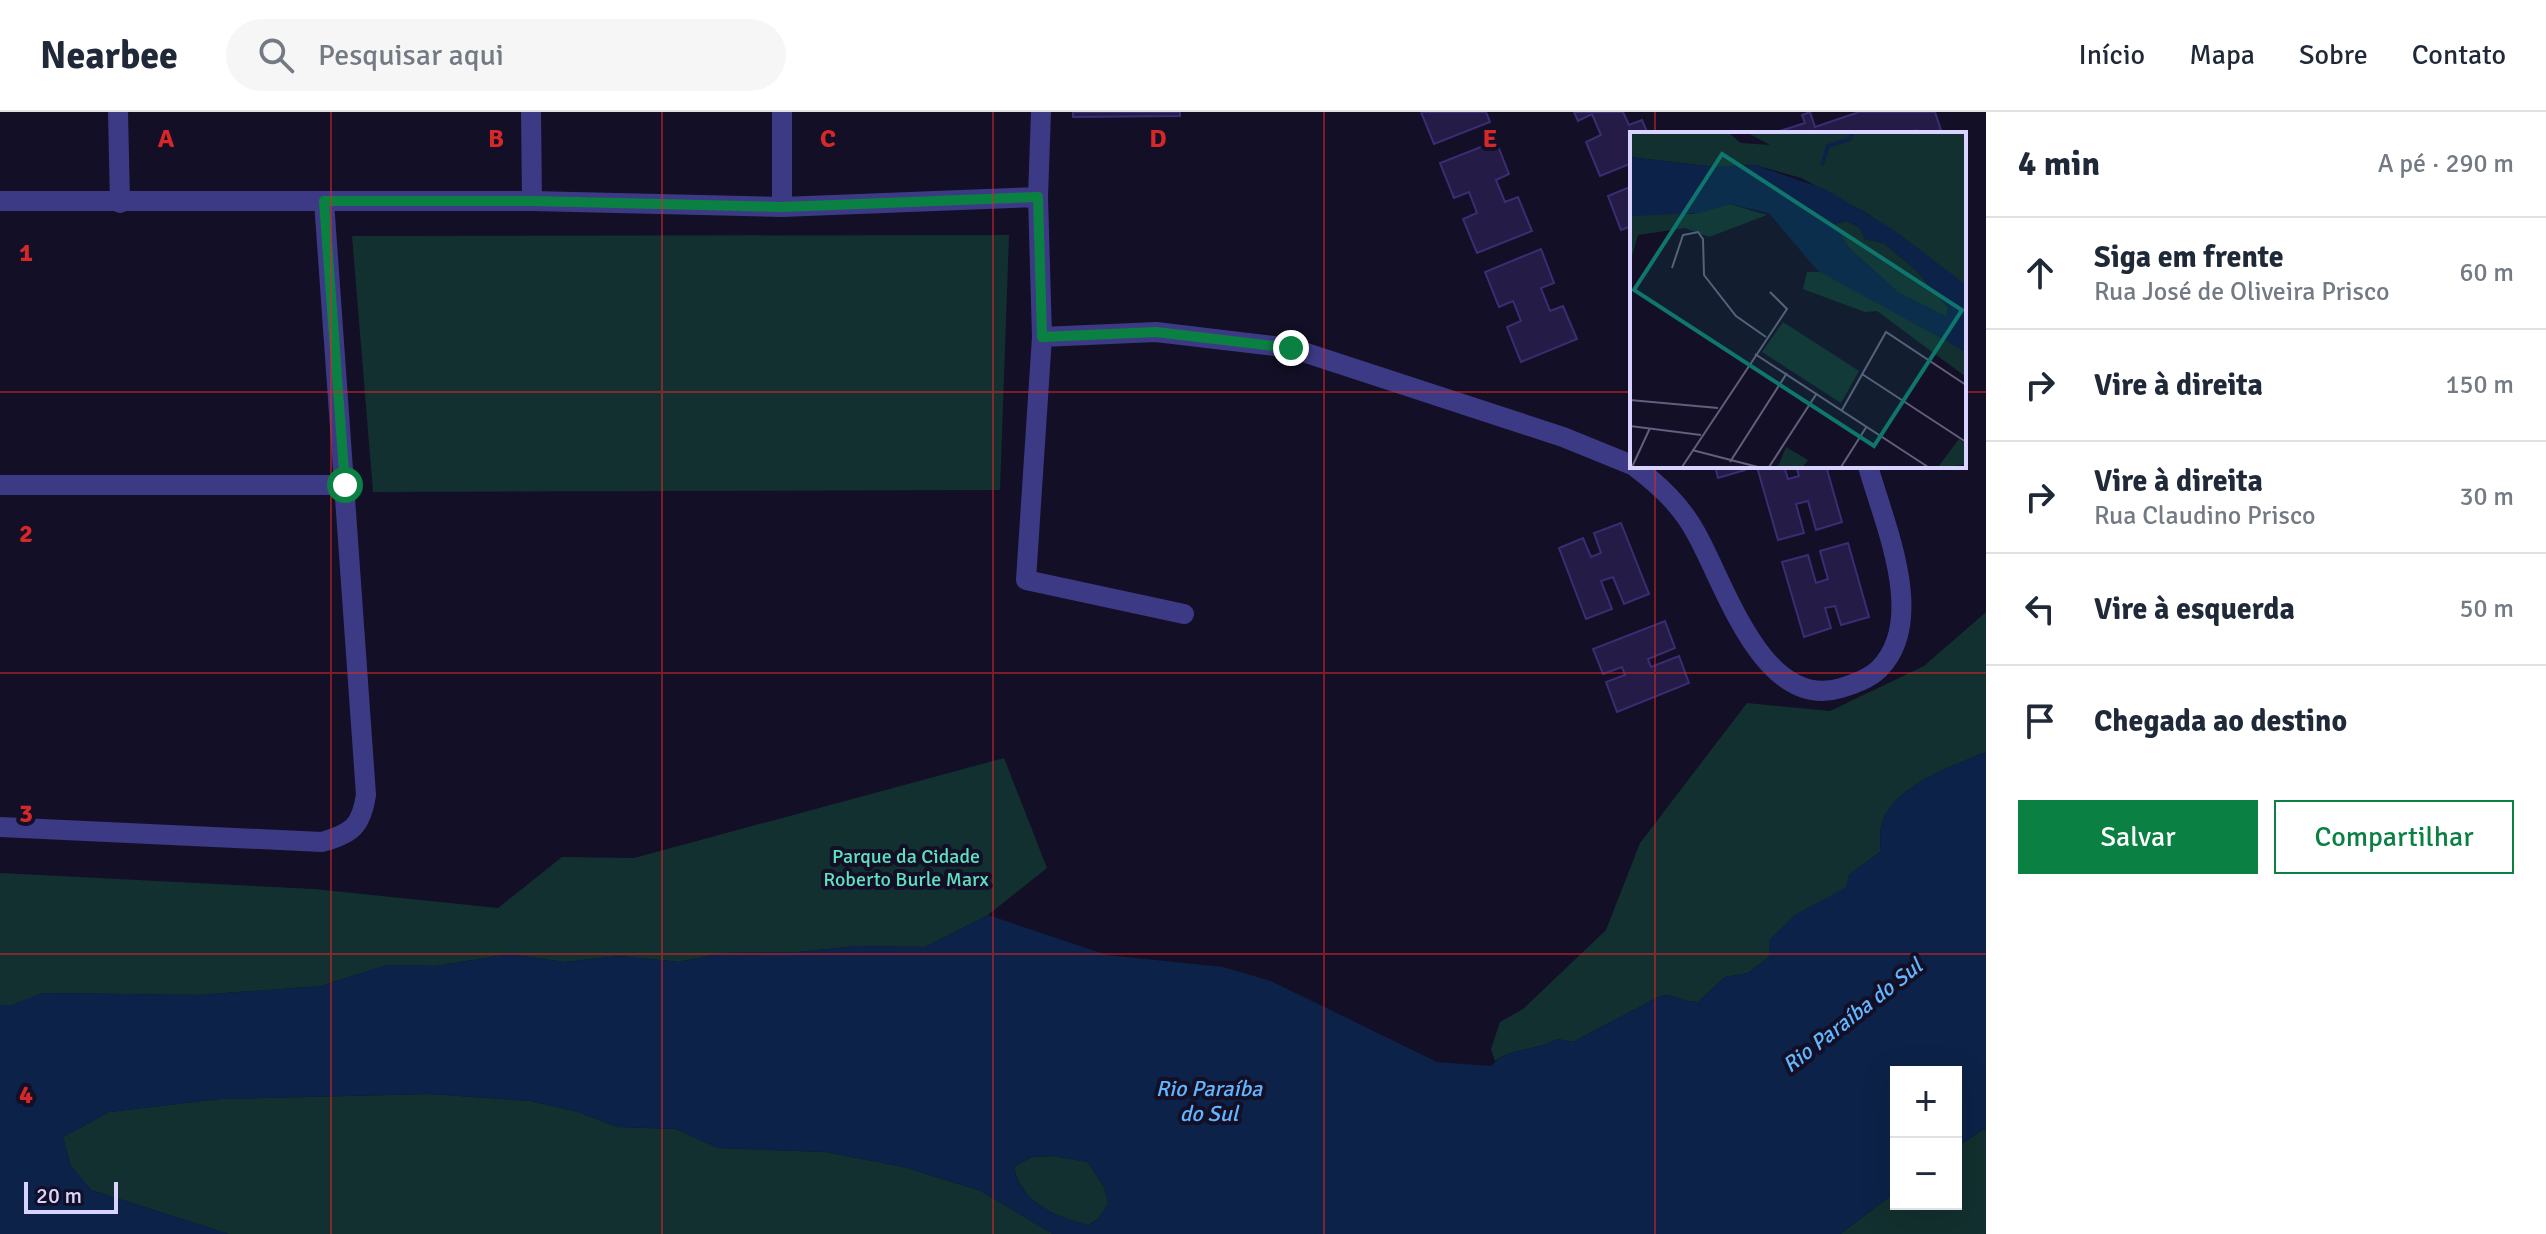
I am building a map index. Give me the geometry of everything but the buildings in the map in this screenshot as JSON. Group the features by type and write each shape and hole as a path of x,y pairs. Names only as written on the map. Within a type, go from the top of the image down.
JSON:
{"street":[{"path":"118,112 120,203"},
{"path":"531,112 532,201"},
{"path":"782,112 782,207"},
{"path":"1041,112 1038,197 1042,337 1026,580 1184,614"},
{"path":"0,201 532,201 782,207 1038,197"},
{"path":"0,827 322,842 345,835 362,818 366,795 324,201"},
{"path":"1042,337 1156,332 1291,348 1563,437 1630,465"},
{"path":"1636,468 1666,491 1695,530 1751,641 1773,671 1799,686 1829,692 1856,684 1878,670 1895,648 1904,617 1901,590 1869,468"},
{"path":"0,485 345,485"}],"green space":[{"path":"1009,235 1000,490 373,492 352,236"},
{"path":"1986,612 1986,752 1927,778 1901,796 1883,820 1880,852 1849,875 1847,887 1827,899 1769,957 1748,973 1725,977 1698,1002 1662,995 1573,1042 1557,1039 1542,1046 1510,1053 1495,1061 1491,1049 1500,1022 1523,1009 1606,930 1640,843 1747,703 1830,711 1924,666"},
{"name":"Parque da Cidade Roberto Burle Marx","path":"1004,758 1047,868 988,915 925,947 857,946 798,952 722,953 679,962 619,956 564,962 510,954 436,966 387,965 321,986 200,995 43,993 13,1005 0,1005 0,873 314,889 498,908 562,857 634,858"},
{"path":"430,1094 531,1101 578,1112 617,1127 676,1129 718,1148 825,1152 904,1167 981,1191 1053,1234 229,1234 91,1190 71,1166 63,1137 109,1112 220,1099"},
{"path":"1986,1128 1986,1234 1840,1234 1890,1196 1890,1210 1962,1210 1962,1143"},
{"path":"1053,1156 1088,1162 1105,1189 1108,1204 1099,1218 1089,1225 1053,1213 1032,1199 1018,1180 1014,1167 1032,1157"}],"water":[{"name":"Rio Paraíba do Sul","path":"1986,752 1986,1128 1962,1143 1962,1066 1890,1066 1890,1196 1840,1234 1053,1234 981,1191 904,1167 825,1152 718,1148 676,1129 617,1127 578,1112 531,1101 430,1094 220,1099 109,1112 63,1137 71,1166 91,1190 229,1234 0,1234 0,1005 13,1005 42,993 200,995 321,986 387,965 436,966 510,954 564,962 619,956 679,962 722,953 798,952 857,946 925,947 988,915 1107,955 1223,967 1271,981 1437,1062 1491,1066 1506,1055 1557,1039 1573,1042 1662,995 1698,1002 1725,977 1748,973 1769,957 1769,940 1796,914 1847,887 1848,875 1880,852 1883,820 1900,796 1942,770","holes":["1053,1156 1088,1162 1105,1189 1108,1204 1090,1225 1053,1213 1032,1199 1018,1180 1014,1167 1032,1157"]}],"route":[{"path":"345,485 324,201 532,201 782,207 1038,197 1042,337 1156,332 1291,348"}]}
